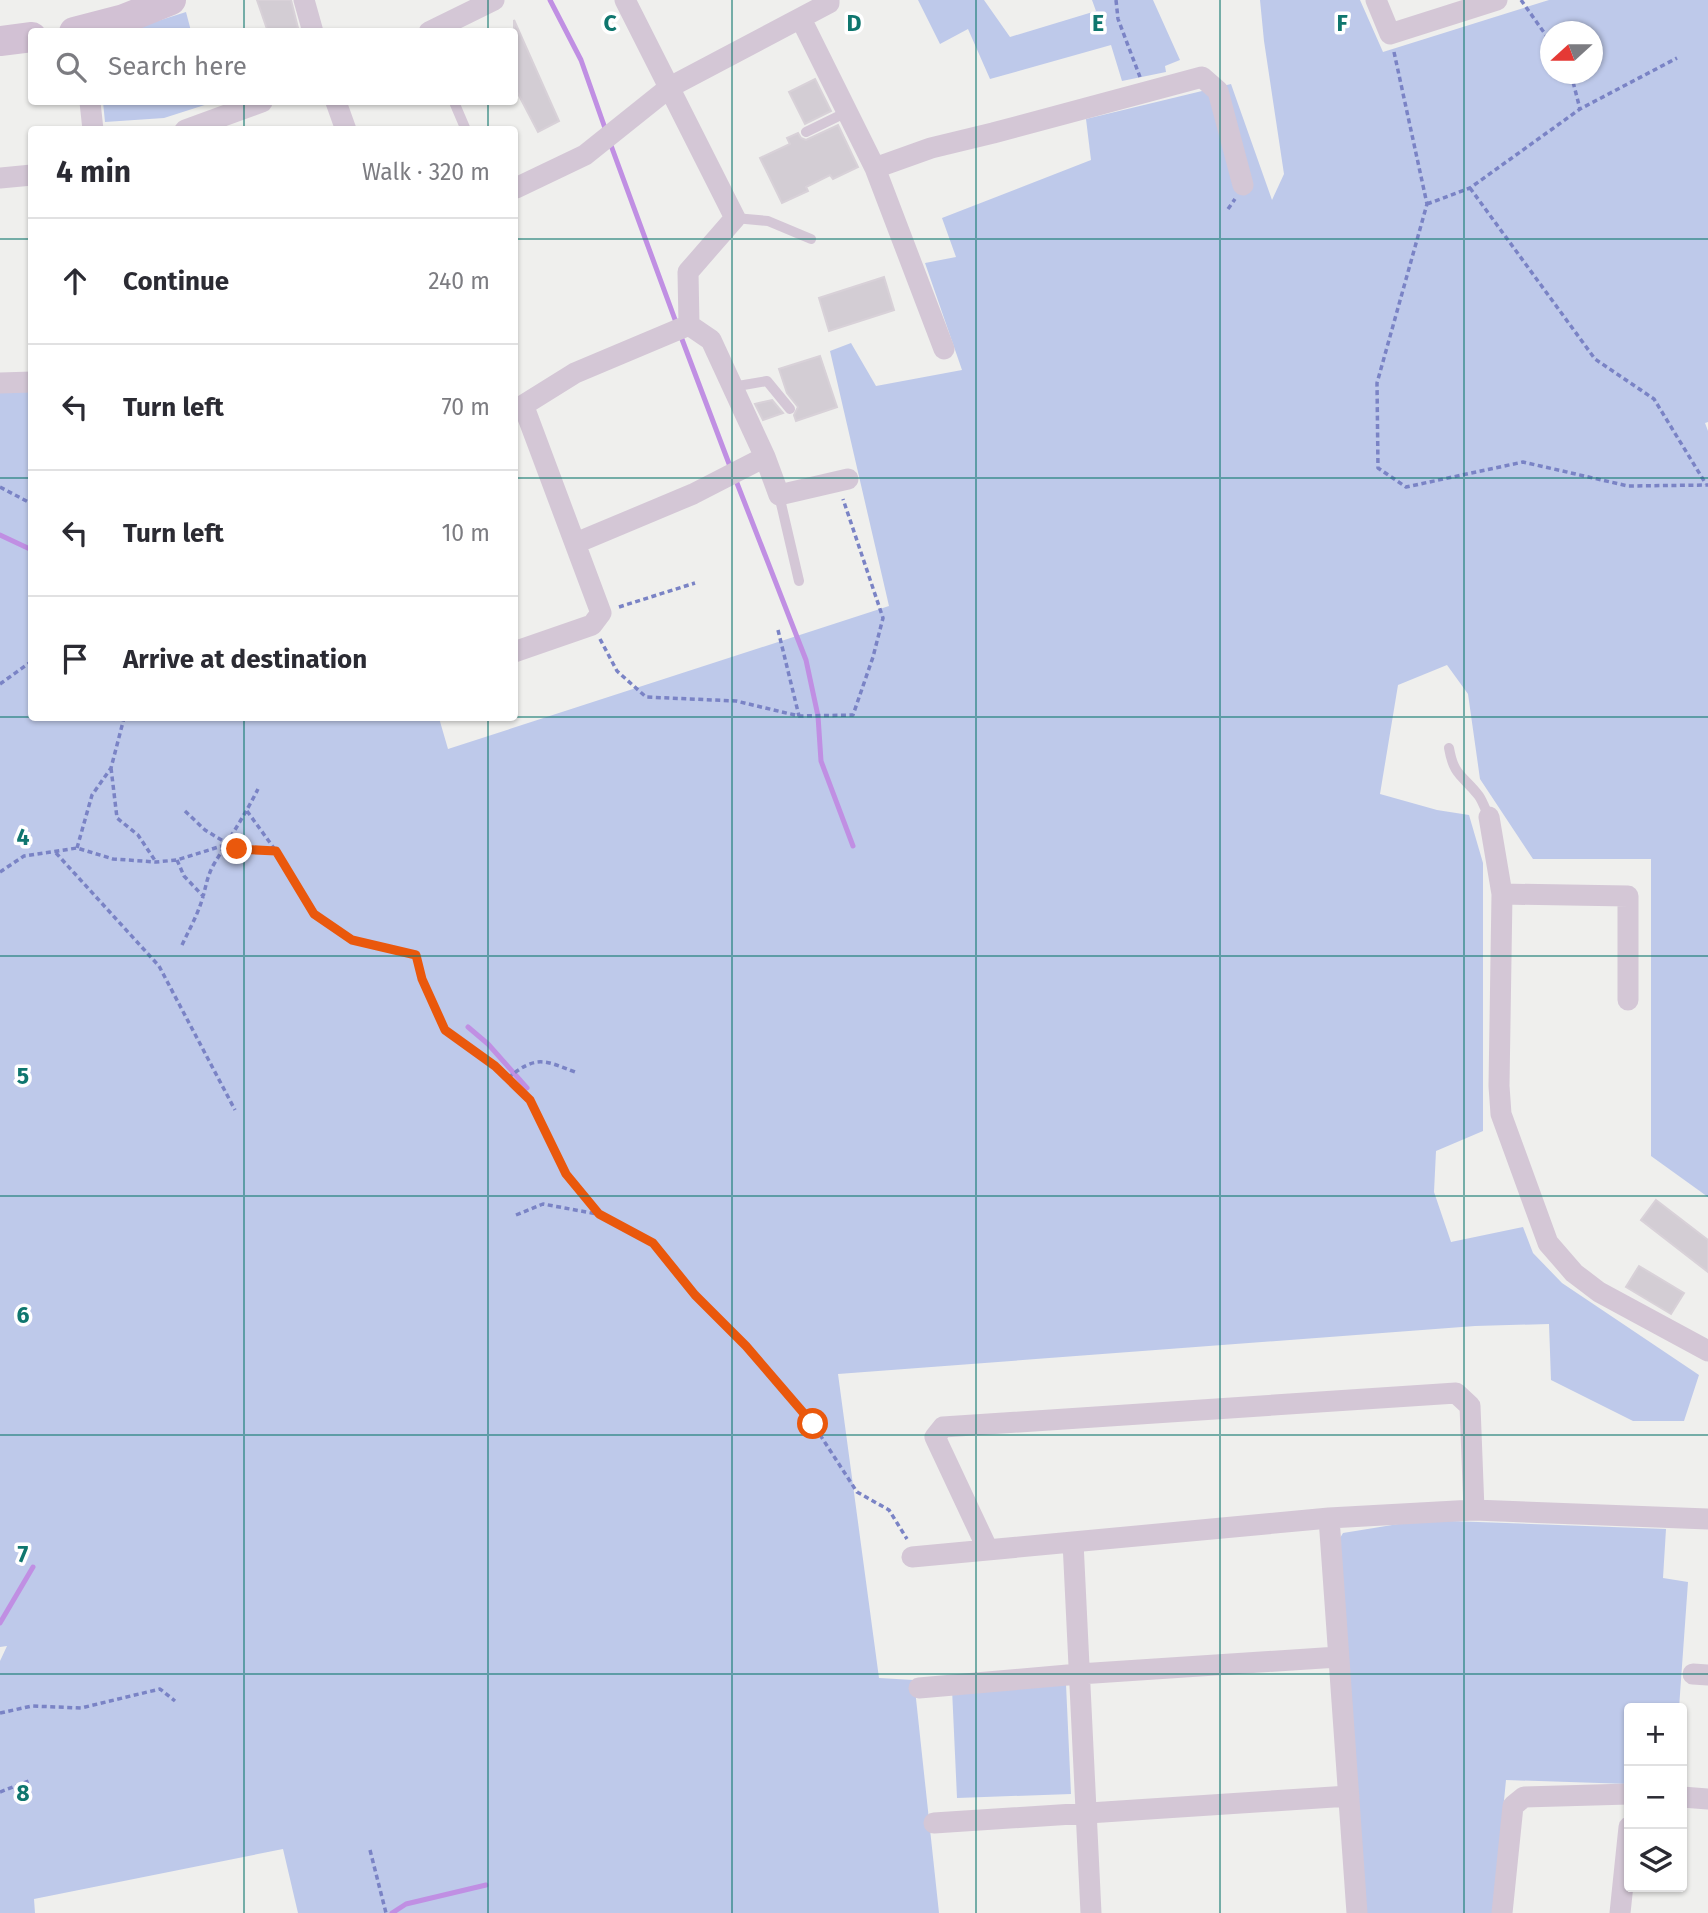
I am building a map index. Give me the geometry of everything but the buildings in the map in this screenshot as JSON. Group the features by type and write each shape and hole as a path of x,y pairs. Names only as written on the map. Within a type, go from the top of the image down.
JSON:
{"main road":[{"path":"90,28 124,19 156,3"},
{"path":"0,41 28,38"}],"street":[{"path":"303,0 312,28"},
{"path":"437,28 494,0"},
{"path":"625,0 735,218 688,272 689,325"},
{"path":"518,187 585,155 670,87 801,19 829,3 829,0"},
{"path":"1376,0 1390,34 1497,0"},
{"path":"801,19 876,168 944,349"},
{"path":"876,168 931,148 1202,76 1218,91 1243,185"},
{"path":"90,105 93,126"},
{"path":"196,126 254,105"},
{"path":"338,105 345,126"},
{"path":"0,178 28,174"},
{"path":"689,325 710,340 765,457 779,495 843,481"},
{"path":"518,650 596,619 576,542 519,409 575,373 689,325"},
{"path":"0,383 28,382"},
{"path":"576,542 693,494 765,457"},
{"path":"1489,817 1503,894 1499,1086 1501,1114 1548,1243 1574,1273 1599,1292 1708,1351"},
{"path":"1503,894 1628,896 1628,1000"},
{"path":"988,1550 935,1437 943,1427 1456,1393 1470,1406 1474,1510"},
{"path":"912,1557 1329,1518 1474,1510 1708,1519"},
{"path":"1329,1518 1357,1913"},
{"path":"1073,1542 1091,1913"},
{"path":"919,1688 1079,1674 1338,1657"},
{"path":"1502,1913 1513,1806 1524,1797 1624,1794"},
{"path":"934,1823 1349,1796"},
{"path":"1687,1797 1708,1799"},
{"path":"1620,1913 1629,1829"}],"lane":[{"path":"455,105 464,126"},
{"path":"806,131 848,112"},
{"path":"735,218 768,221 811,239"},
{"path":"732,387 767,381 790,409"},
{"path":"779,495 799,581"},
{"path":"1449,748 1452,765 1461,779 1479,797 1489,817"}],"path":[{"path":"1116,0 1118,19 1145,92"},
{"path":"1521,0 1540,27"},
{"path":"1390,34 1427,204 1377,383 1378,468 1406,486 1523,462 1629,486 1707,484"},
{"path":"1427,204 1470,188 1580,109 1677,58"},
{"path":"1574,84 1580,109"},
{"path":"1470,188 1595,359 1654,399 1707,484"},
{"path":"695,583 596,619 617,671 646,697 736,701 799,716 853,715 883,618 843,481"},
{"path":"0,487 28,502"},
{"path":"778,631 799,716"},
{"path":"0,684 28,664"},
{"path":"77,848 92,795 111,768 123,721"},
{"path":"111,768 117,818 138,835 156,862"},
{"path":"182,945 204,897 205,883 214,864 258,789"},
{"path":"185,811 205,830 237,849 276,851"},
{"path":"247,811 276,851 314,914 352,940 416,955 422,979 445,1030 508,1078 530,1100 566,1174 599,1214"},
{"path":"0,872 24,856 77,848 113,859 156,862 177,860 228,844"},
{"path":"55,852 159,966 235,1110"},
{"path":"177,860 184,876 204,897"},
{"path":"508,1078 522,1066 544,1060 575,1072"},
{"path":"516,1215 543,1204 599,1214 653,1243 695,1295 746,1346 813,1424 857,1492 889,1510 906,1535 912,1557"},
{"path":"0,1713 32,1706 81,1708 160,1689 175,1701"},
{"path":"0,1792 29,1781"},
{"path":"370,1850 386,1913"}],"shaded area":[{"path":"918,0 984,0 1010,37 1096,11 1092,0 1153,0 1180,60 1165,66 1166,72 1122,81 1111,45 990,79 968,29 940,44"},
{"path":"1260,0 1360,0 1383,52 1549,0 1708,0 1708,422 1705,423 1708,431 1708,1197 1651,1156 1651,859 1533,859 1480,779 1468,694 1447,665 1398,685 1380,794 1437,810 1469,815 1483,863 1483,1131 1436,1151 1434,1192 1451,1242 1523,1227 1533,1253 1562,1283 1699,1375 1684,1421 1633,1421 1551,1380 1549,1324 1475,1326 838,1374 879,1678 914,1680 939,1913 298,1913 283,1849 34,1899 35,1913 0,1913 0,1661 7,1646 0,1647 0,390 28,388 28,721 440,721 448,749 889,606 830,351 851,343 876,386 962,370 925,263 956,257 942,218 1091,160 1086,119 1231,84 1272,200 1284,174"},
{"path":"186,12 190,28 136,28"},
{"path":"103,105 205,105 164,118 105,122"},
{"path":"1423,1520 1666,1529 1663,1578 1688,1582 1679,1703 1624,1703 1624,1784 1506,1780 1493,1913 1366,1913 1337,1543 1343,1533"},
{"path":"1066,1684 1071,1794 957,1798 952,1689"}],"waterway":[{"path":"550,0 581,60 606,131"},
{"path":"609,140 677,325"},
{"path":"680,334 731,469"},
{"path":"735,478 806,660 818,716 821,761 853,846"},
{"path":"0,535 28,548"},
{"path":"468,1027 488,1044 527,1088"},
{"path":"0,1623 33,1567"},
{"path":"392,1913 406,1904 486,1885"}],"route":[{"path":"237,849 276,851 314,914 352,940 416,955 422,979 445,1030 495,1066 530,1100 566,1174 599,1214 653,1243 695,1295 746,1346 813,1424"}]}
